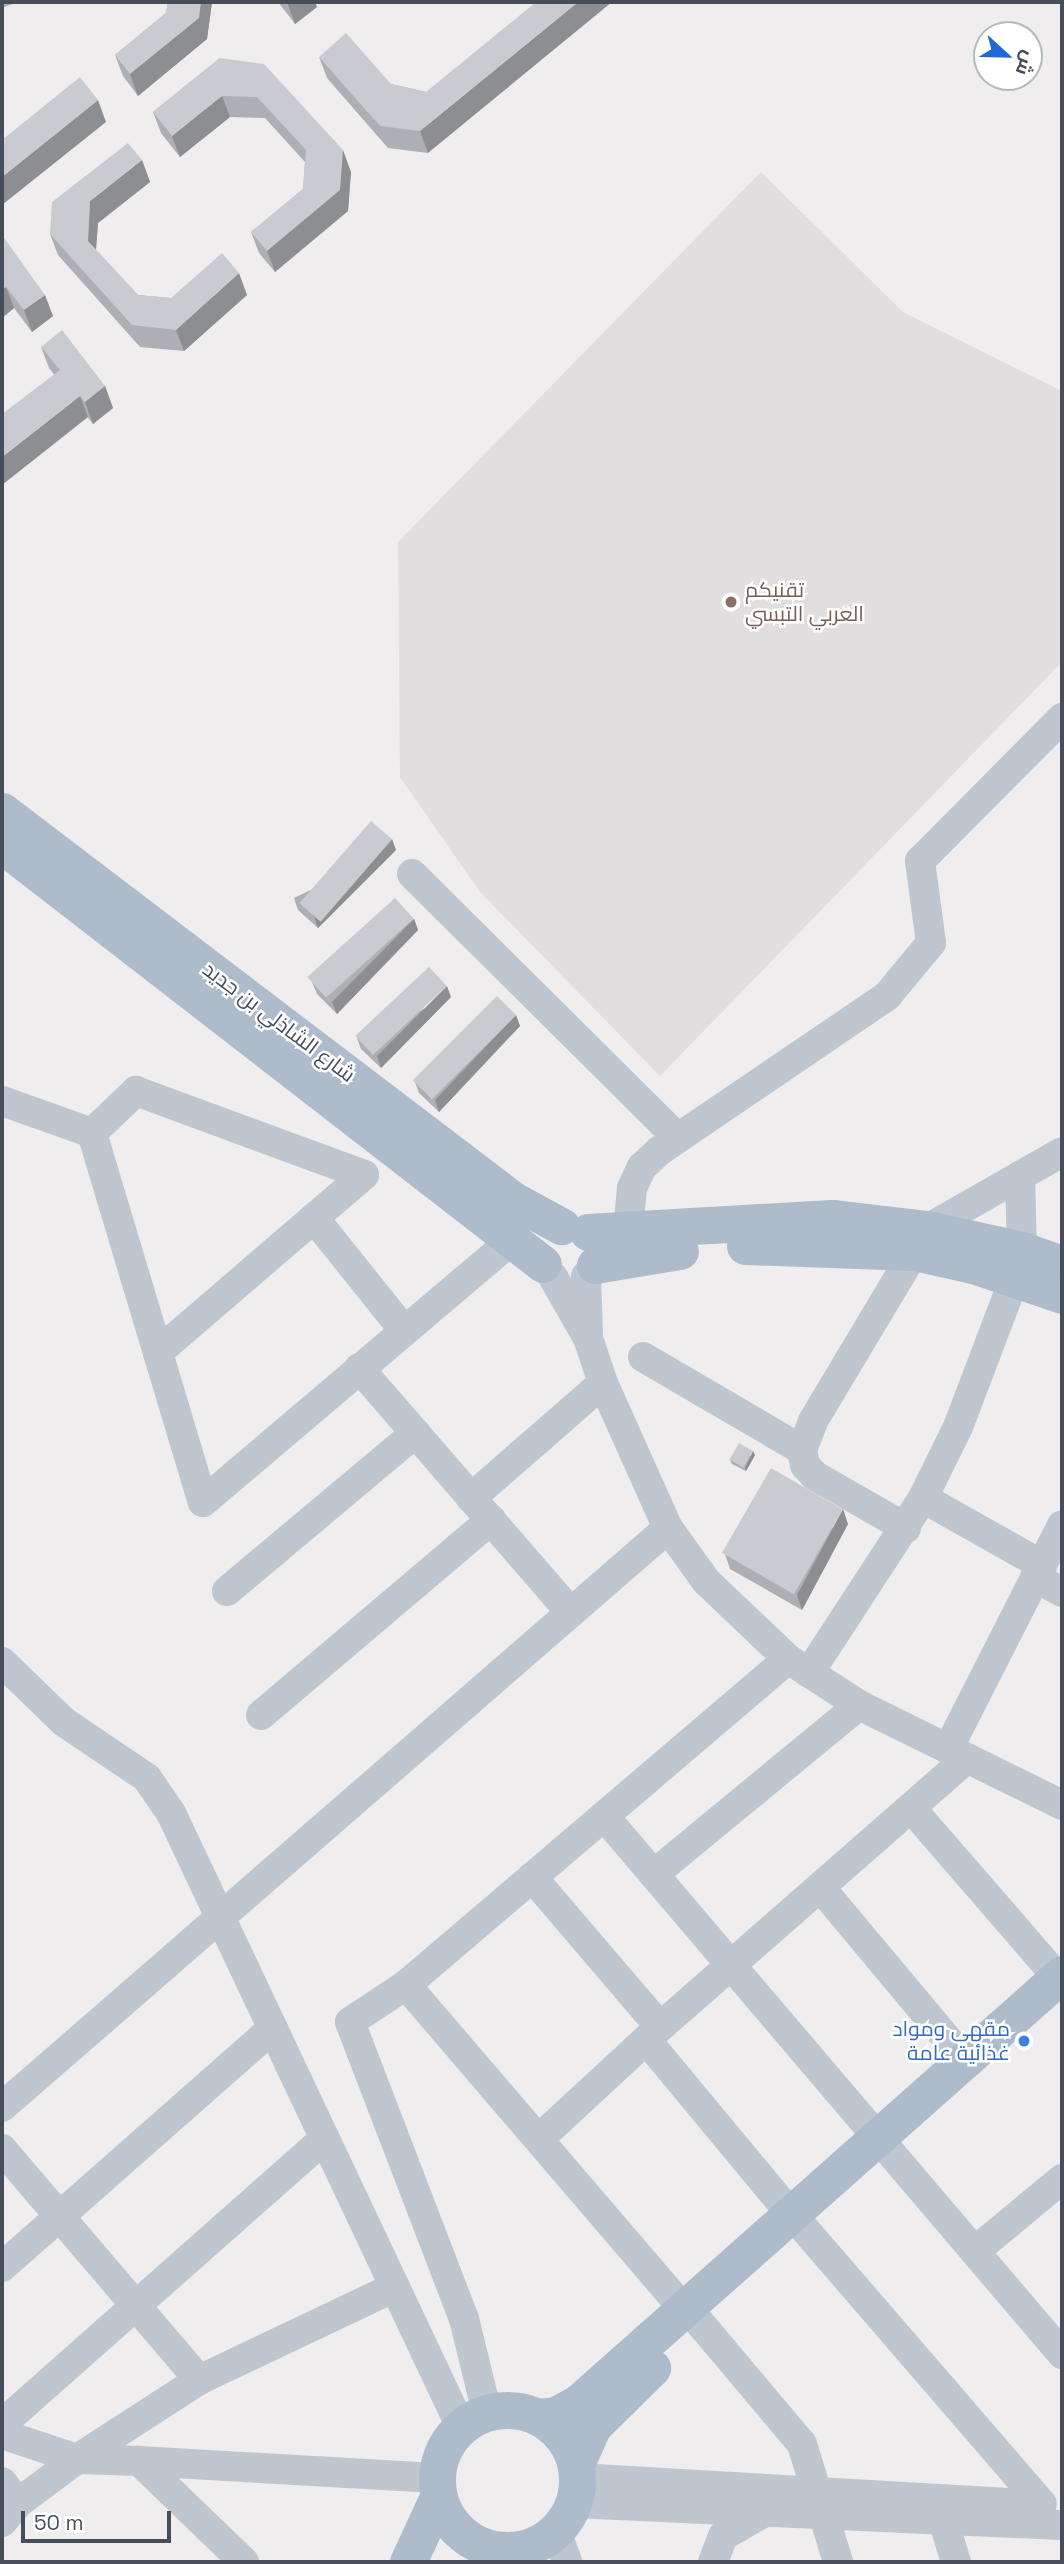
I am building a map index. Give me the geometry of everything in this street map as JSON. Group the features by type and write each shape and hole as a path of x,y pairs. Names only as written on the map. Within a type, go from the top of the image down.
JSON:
{"main road":[{"name":"شارع الشاذلي بن جديد","path":"2,811 513,1200 571,1257"},
{"name":"شارع الشاذلي بن جديد","path":"2,845 513,1238 571,1257 625,1257 744,1246 921,1241"},
{"name":"شارع الشاذلي بن جديد","path":"571,1257 628,1231 832,1218 1019,1263 1062,1264"},
{"name":"شارع الشاذلي بن جديد","path":"1019,1263 1062,1294"},
{"path":"885,2143 963,2058 1061,1985"},
{"path":"408,2562 438,2488 444,2450 474,2420 504,2410 538,2417 572,2407 692,2316 1061,1985"},
{"path":"438,2488 448,2520 466,2538 495,2556 537,2544 570,2508 593,2426 692,2316"},
{"path":"538,2417 568,2445 570,2508"}],"street":[{"path":"628,1231 632,1188 642,1167 676,1136 887,996 931,943 920,861 1062,718"},
{"path":"412,874 676,1136"},
{"path":"92,1133 136,1091 364,1175 158,1352"},
{"path":"2,1101 92,1133"},
{"path":"92,1133 203,1502 513,1238"},
{"path":"906,1528 814,1475 805,1465 802,1450 813,1421 921,1241 1020,1176 1062,1152"},
{"path":"474,2420 464,2319 350,2022 406,1985 604,1816 799,1666 906,1528 958,1427 1019,1263 1020,1176"},
{"path":"314,1218 403,1329"},
{"path":"571,1257 588,1338 603,1383 668,1528 706,1581 799,1666 859,1705 958,1753 1059,1797"},
{"path":"643,1357 802,1450"},
{"path":"359,1368 570,1612"},
{"path":"471,1498 603,1383"},
{"path":"228,1591 415,1433"},
{"path":"923,1498 1039,1571 1062,1592"},
{"path":"261,1715 491,1520"},
{"path":"540,2138 731,1965 911,1808 958,1753 1062,1525"},
{"path":"2,2107 668,1528"},
{"path":"2,1662 64,1722 147,1778 171,1812 395,2287 474,2420"},
{"path":"654,1874 859,1705"},
{"path":"911,1808 1061,1985"},
{"path":"604,1816 1062,2354"},
{"path":"532,1877 797,2220 1056,2511"},
{"path":"820,1886 963,2058"},
{"path":"406,1985 802,2444 822,2500 838,2562"},
{"path":"2,2267 273,2028"},
{"path":"2,2424 325,2138"},
{"path":"2,2149 199,2380"},
{"path":"975,2251 1062,2179"},
{"path":"7,2502 199,2380 395,2287"},
{"path":"2,2434 77,2459 139,2460 438,2488"},
{"path":"139,2460 244,2562"},
{"path":"570,2508 822,2500 1056,2511"},
{"path":"713,2562 723,2536 761,2514 822,2500 943,2520 1056,2511"},
{"path":"570,2508 630,2503 761,2514"},
{"path":"943,2520 956,2562"}],"shaded area":[{"name":"تقنيكم العربي التبسي","path":"761,172 903,312 1062,391 1062,662 660,1076 480,892 400,777 398,542"}],"building":[{"path":"168,2 201,2 199,18 130,74 115,55 166,13"},
{"path":"536,2 578,2 420,131 380,126 319,57 346,33 391,84 426,92"},
{"path":"220,58 264,64 343,150 340,190 267,251 251,232 303,189 306,150 257,97 222,96 172,136 153,112"},
{"path":"80,77 98,100 2,177 2,140"},
{"path":"128,143 142,160 90,201 88,241 138,295 171,298 222,253 239,273 176,330 132,325 50,234 52,202"},
{"path":"2,235 45,295 24,310 6,287 2,290"},
{"path":"62,330 105,386 85,402 80,396 2,457 2,414 60,370 41,347"},
{"path":"371,821 392,839 321,922 299,903"},
{"path":"395,898 414,919 326,998 307,977"},
{"path":"429,967 447,986 373,1055 355,1036"},
{"path":"497,996 516,1015 432,1099 413,1080"},
{"path":"739,1443 753,1451 743,1467 730,1459"},
{"path":"771,1468 843,1510 794,1594 722,1553"}],"place":[{"name":"تقنيكم العربي التبسي","path":"731,602"},
{"name":"مقهى ومواد غذائية عامة","path":"1024,2041"}]}
